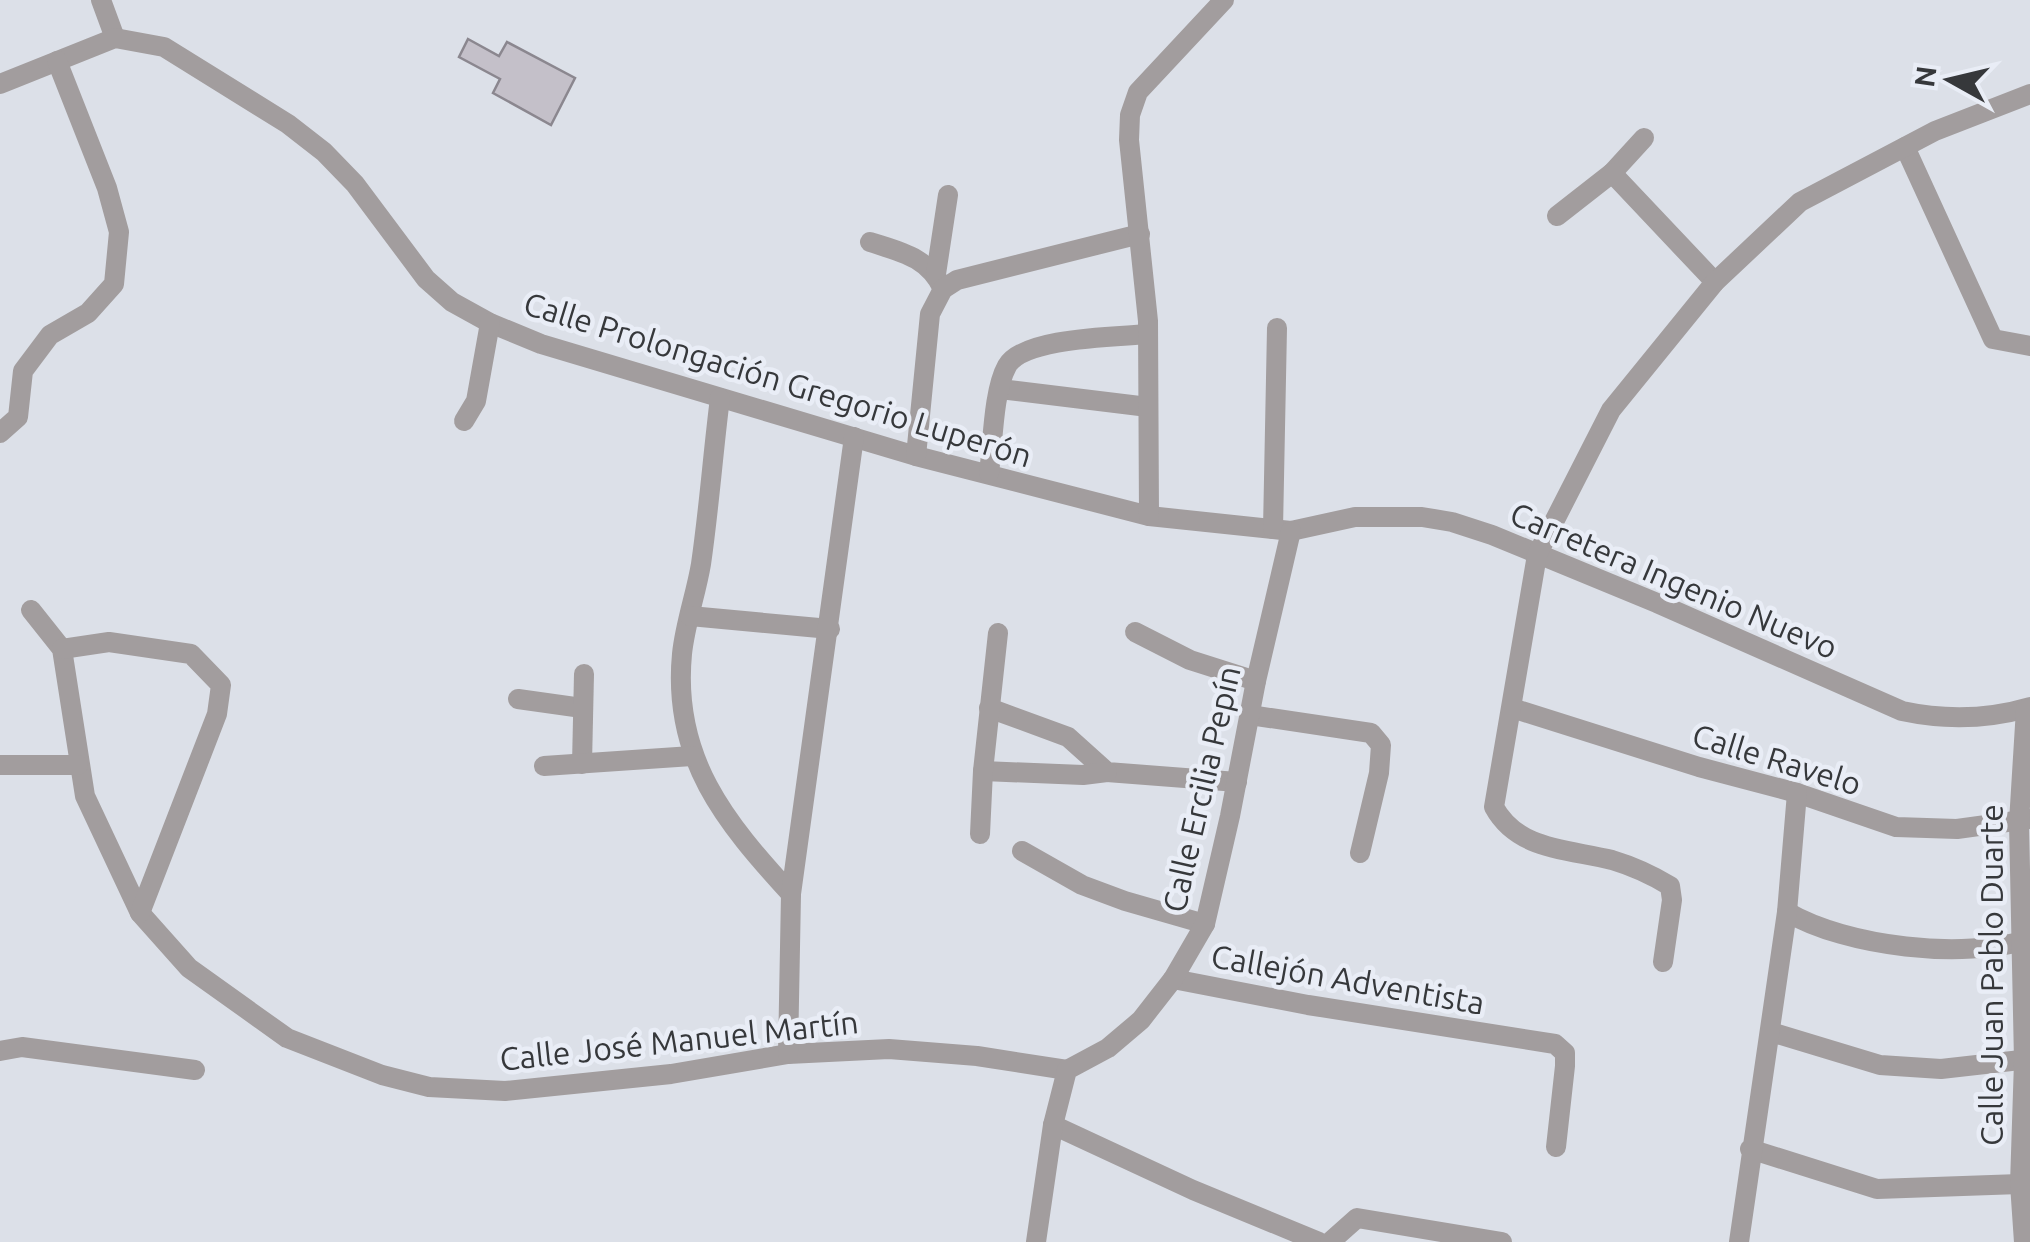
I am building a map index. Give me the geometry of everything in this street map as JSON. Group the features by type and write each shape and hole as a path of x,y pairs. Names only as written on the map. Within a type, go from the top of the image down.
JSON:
{"street":[{"path":"0,84 115,38 102,0"},
{"path":"1149,516 1148,334 1130,116 1138,92 1224,0"},
{"name":"Calle Prolongación Gregorio Luperón","path":"115,38 164,48 288,124 324,152 354,184 426,279 452,302 490,324 541,344 916,456 1149,516 1282,530"},
{"path":"0,433 18,417 23,371 50,335 88,312 114,284 120,232 107,188 57,61"},
{"path":"1663,962 1672,900 1670,886 1614,861 1531,843 1502,822 1494,807 1537,555 1611,410 1715,282 1800,202 1935,131 2030,94"},
{"path":"1557,216 1612,173 1644,138"},
{"path":"1905,147 1993,339 2030,346"},
{"path":"1612,173 1715,282"},
{"path":"916,456 930,314 940,281 948,195"},
{"path":"870,242 914,256 940,281 1140,234"},
{"path":"464,421 476,402 490,324"},
{"name":"Calle Ercilia Pepín","path":"1067,1070 1108,1048 1141,1020 1173,979 1205,924 1237,782 1282,530 1277,328"},
{"path":"989,474 1000,388 1007,364 1018,354 1041,345 1148,334"},
{"path":"1000,388 1148,407"},
{"path":"720,398 701,564 682,654 683,713 692,756 738,837 791,894"},
{"path":"788,1054 791,894 854,437"},
{"name":"Carretera Ingenio Nuevo","path":"1282,530 1356,516 1422,517 1492,535 1902,711 1932,718 1958,718 2028,708"},
{"name":"Calle José Manuel Martín","path":"31,610 62,650 85,796 140,913 189,968 288,1038 382,1075 430,1086 505,1091 671,1074 788,1054 888,1049 977,1056 1067,1070"},
{"path":"690,616 830,629"},
{"path":"1134,632 1190,660 1256,680"},
{"path":"980,834 998,633"},
{"path":"62,650 109,642 191,654 221,685 217,714 140,913"},
{"path":"582,764 584,674"},
{"path":"518,699 582,708"},
{"path":"989,708 1068,736 1107,772"},
{"name":"Calle Ravelo","path":"1512,708 1699,768 1797,793 1896,827 1957,829 2025,820"},
{"name":"Calle Juan Pablo Duarte","path":"2024,1242 2028,708"},
{"path":"1250,715 1371,733 1381,745 1379,772 1360,852"},
{"path":"544,766 692,756"},
{"path":"0,765 78,765"},
{"path":"983,771 1083,775 1107,772 1237,782"},
{"path":"1739,1242 1787,912 1797,793"},
{"path":"1022,852 1082,885 1205,924"},
{"path":"1787,912 1810,926 1904,948 1955,949 2025,941"},
{"name":"Callejón Adventista","path":"1173,979 1554,1044 1565,1053 1556,1147"},
{"path":"1770,1032 1880,1064 1941,1069 2027,1060"},
{"path":"0,1051 22,1048 195,1070"},
{"path":"1036,1242 1053,1125 1067,1070"},
{"path":"1053,1125 1193,1190 1319,1242"},
{"path":"1750,1150 1877,1188 2025,1182"},
{"path":"1330,1242 1357,1218 1426,1236 1502,1242"}],"building":[{"path":"468,39 499,56 507,42 575,78 551,125 493,93 500,79 459,57"}]}
